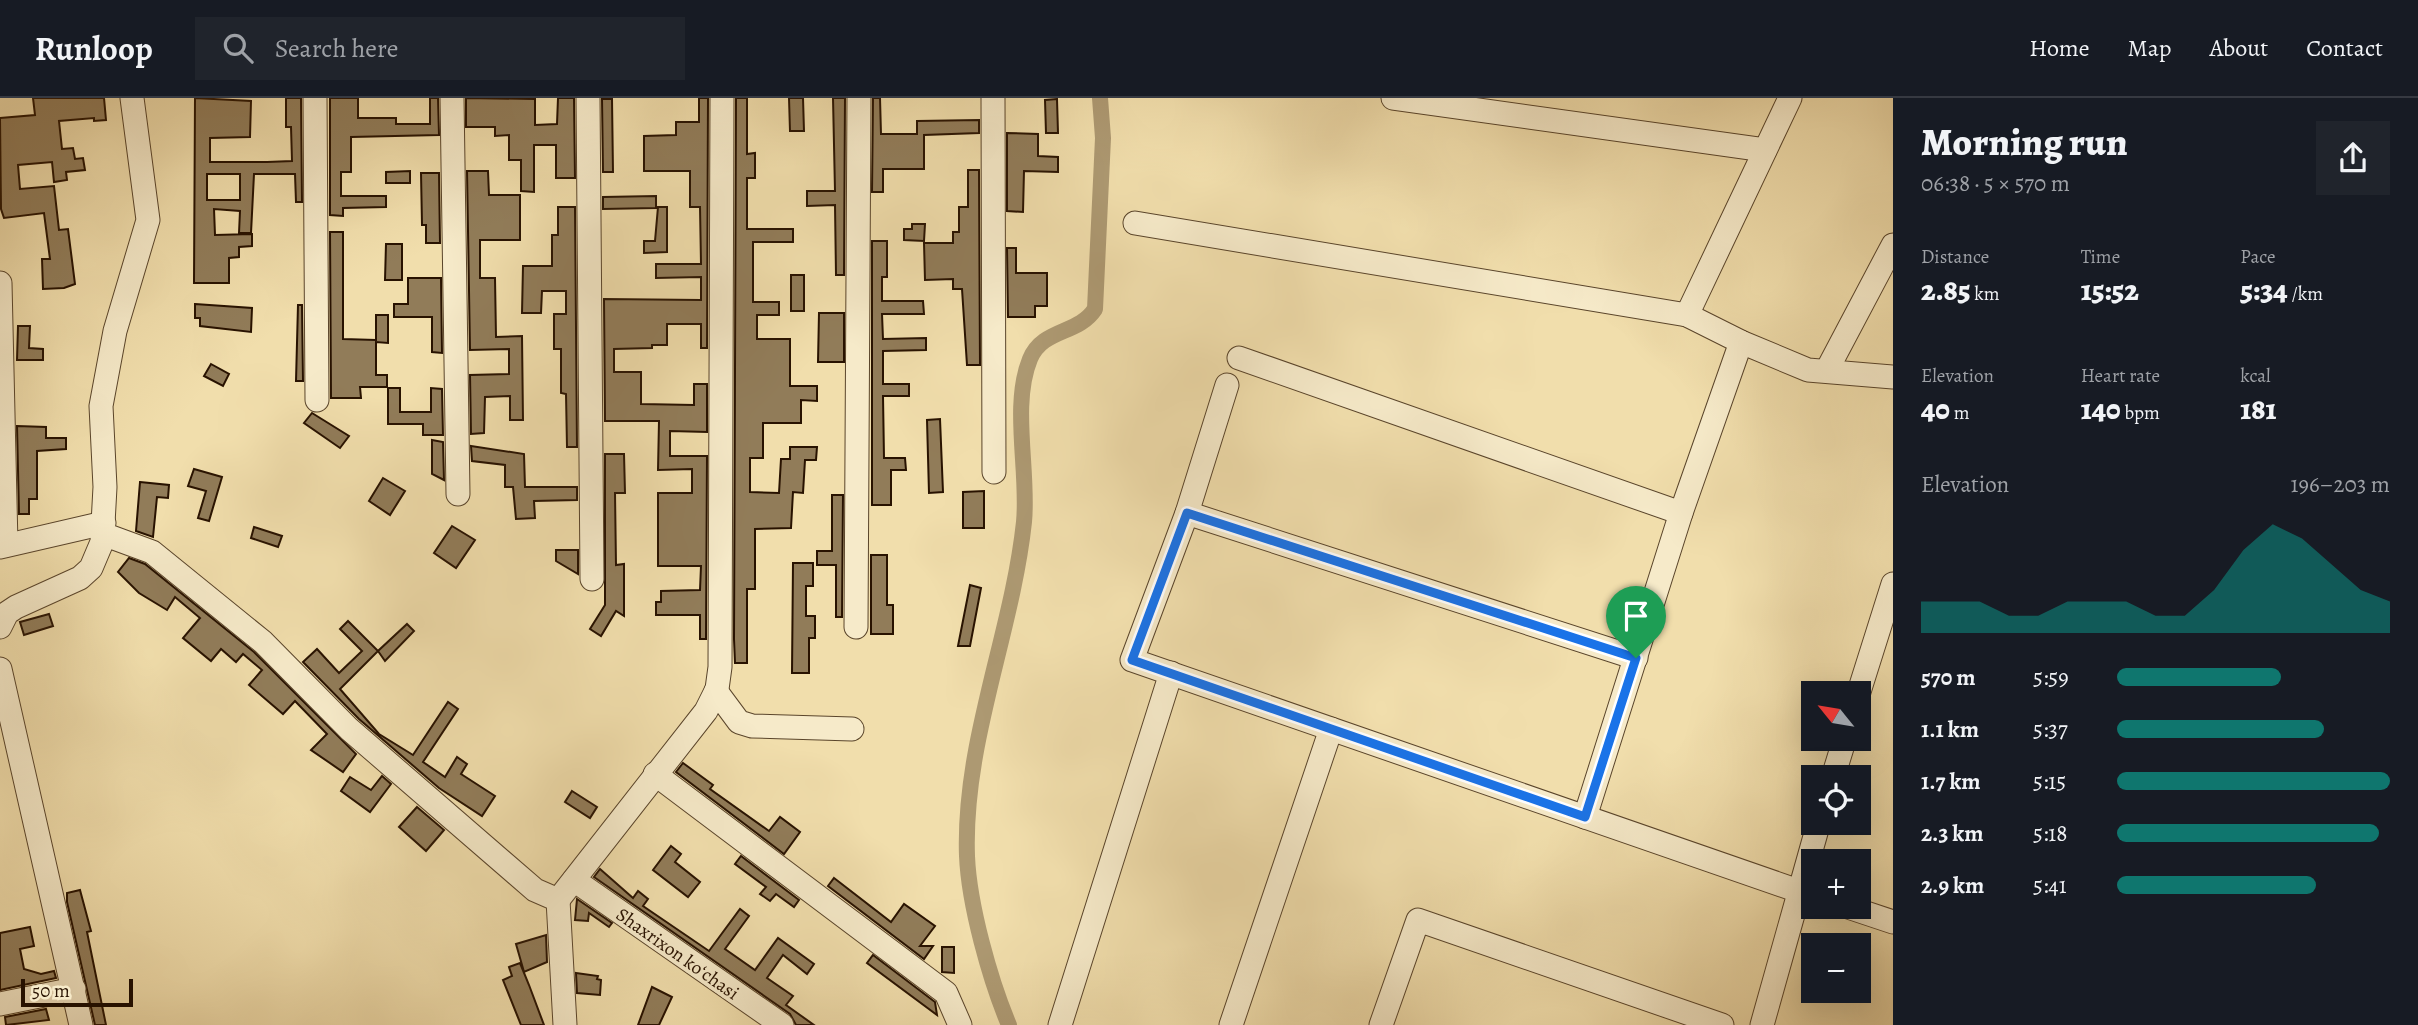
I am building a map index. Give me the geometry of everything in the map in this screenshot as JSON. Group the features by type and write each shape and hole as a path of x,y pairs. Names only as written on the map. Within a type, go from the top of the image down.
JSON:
{"street":[{"path":"0,626 7,613 16,607 79,578 90,568 103,528 101,406 115,331 148,220 132,98"},
{"path":"315,98 317,400"},
{"path":"452,98 458,494"},
{"path":"588,98 592,579"},
{"path":"565,1025 558,900 706,711 716,691 720,653 722,98"},
{"path":"856,627 859,98"},
{"path":"993,98 994,472"},
{"path":"1393,98 1765,150"},
{"path":"1688,315 1790,98"},
{"path":"1135,223 1688,315 1741,342 1808,370 1893,377"},
{"path":"1827,370 1893,245"},
{"path":"1,292 3,546 103,528 152,552 263,642 392,769 535,890 558,900"},
{"path":"1585,817 1681,513 1741,342"},
{"path":"1239,358 1681,513"},
{"path":"1227,385 1187,513 1132,660 1801,892"},
{"path":"1187,513 1636,658"},
{"path":"1862,681 1893,584"},
{"path":"0,670 81,1025"},
{"path":"1060,1025 1171,673"},
{"path":"716,691 739,722 752,726 852,729"},
{"path":"1231,1025 1331,729"},
{"path":"655,774 946,993 960,1025"},
{"name":"Shaxrixon koʻchasi","path":"575,880 782,1025"},
{"path":"1762,1025 1801,909"},
{"path":"1871,915 1893,922"},
{"path":"1381,1025 1418,920 1722,1025"},
{"path":"0,1004 74,989"}],"building":[{"path":"33,98 104,98 106,120 94,121 94,118 59,121 62,149 73,148 75,159 83,158 85,170 66,172 67,180 54,182 52,162 18,165 20,189 54,186 59,230 68,229 75,284 64,288 43,289 42,259 50,259 44,213 4,218 1,209 0,118 35,115"},
{"path":"195,98 251,101 250,137 210,138 210,162 267,162 292,161 291,127 286,127 286,98 301,98 302,202 296,202 295,174 254,174 251,233 239,233 240,211 214,209 215,235 252,234 252,246 239,247 239,257 229,258 229,283 194,283","holes":["207,174 240,174 240,200 207,200"]},
{"path":"330,98 358,98 358,118 396,118 396,124 430,124 430,98 438,98 439,135 351,137 351,172 341,172 341,196 386,196 386,207 343,208 343,216 330,215"},
{"path":"466,98 535,99 535,125 557,124 558,98 574,98 575,178 556,178 556,145 534,145 534,192 521,191 521,160 509,160 509,135 495,136 495,127 466,127"},
{"path":"699,98 708,98 707,348 701,348 701,324 667,324 667,345 614,349 614,372 641,372 641,404 694,405 694,384 707,384 707,432 670,431 670,456 707,456 706,639 700,639 700,615 656,615 656,602 661,602 661,591 700,590 701,566 658,566 658,493 692,493 692,469 658,470 659,421 605,421 604,299 701,300 701,277 656,278 656,264 701,264 700,207 690,207 690,171 644,171 644,136 676,135 676,122 699,122"},
{"path":"736,98 747,98 747,154 755,153 755,178 747,178 747,229 793,229 793,242 753,242 753,302 779,302 779,315 757,315 757,339 790,339 790,386 817,386 817,401 801,400 801,423 763,423 763,458 750,458 750,492 779,493 781,459 790,459 790,447 817,447 816,460 805,460 803,493 793,492 791,528 755,529 755,589 747,589 747,663 735,663 734,639"},
{"path":"789,98 803,98 804,131 790,131"},
{"path":"833,98 845,98 844,275 836,275 835,205 807,206 807,191 835,191"},
{"path":"873,98 880,98 881,134 917,134 917,121 979,120 979,133 924,135 924,169 883,169 883,192 872,192"},
{"path":"602,99 612,99 613,172 603,172"},
{"path":"1057,99 1058,133 1046,133 1045,100"},
{"path":"1007,133 1038,134 1038,156 1058,157 1058,172 1024,171 1023,212 1007,211"},
{"path":"968,170 979,170 980,365 967,365 962,289 953,289 953,279 925,280 924,243 953,243 953,232 959,232 959,207 968,207"},
{"path":"410,171 410,183 386,183 386,172"},
{"path":"467,171 488,171 489,195 520,195 520,240 480,240 480,278 495,278 496,337 522,336 523,420 510,420 510,396 485,397 484,433 471,434 470,375 509,374 509,349 470,350"},
{"path":"421,173 439,173 440,243 426,243 426,225 422,225"},
{"path":"656,196 656,208 603,209 603,197"},
{"path":"558,207 575,207 577,447 567,447 566,394 561,393 561,349 554,349 554,314 566,314 566,291 542,291 541,313 522,313 523,266 552,266 552,235 558,235"},
{"path":"658,207 667,207 667,252 644,253 644,241 655,241"},
{"path":"912,224 925,224 924,241 904,240 904,229 912,229"},
{"path":"330,232 343,232 343,339 376,340 376,315 388,315 388,343 376,342 376,375 387,375 387,387 360,387 361,398 331,398"},
{"path":"872,241 887,241 887,277 882,277 882,301 923,301 924,314 882,314 883,339 926,338 926,350 883,351 883,384 909,384 909,396 883,396 884,458 905,458 906,470 891,470 891,505 872,505"},
{"path":"386,244 402,244 402,280 385,280"},
{"path":"1007,248 1016,248 1016,273 1047,273 1047,306 1035,306 1035,317 1008,317"},
{"path":"791,275 804,275 804,311 791,311"},
{"path":"408,278 441,278 442,353 432,352 432,317 394,317 394,304 408,304"},
{"path":"195,304 252,308 251,332 200,326 200,318 195,318"},
{"path":"298,305 302,305 303,381 296,381"},
{"path":"819,313 844,313 844,362 818,362"},
{"path":"18,326 30,326 29,348 43,349 43,360 17,360"},
{"path":"211,364 229,374 223,386 204,376"},
{"path":"388,388 400,388 400,412 431,412 431,388 442,389 443,435 423,435 423,424 388,424"},
{"path":"312,413 349,436 340,448 304,423"},
{"path":"940,419 943,492 929,493 927,420"},
{"path":"17,426 46,427 46,438 66,438 66,449 37,451 37,499 29,499 29,514 19,514"},
{"path":"432,440 443,442 444,480 432,474"},
{"path":"471,446 524,454 525,487 577,487 577,500 534,501 535,518 516,519 513,487 505,487 505,465 472,461"},
{"path":"605,454 624,454 625,493 615,493 616,565 624,564 624,616 616,611 601,636 590,629 605,605"},
{"path":"194,469 222,477 209,521 198,518 206,491 188,486"},
{"path":"383,478 405,491 390,515 369,501"},
{"path":"140,482 169,485 168,498 157,497 153,537 136,531"},
{"path":"984,491 984,528 963,528 963,492"},
{"path":"832,495 843,495 842,617 836,617 836,565 817,565 817,551 832,551"},
{"path":"452,526 475,540 456,568 434,553"},
{"path":"254,527 282,536 278,547 251,538"},
{"path":"556,550 578,550 578,574 556,561"},
{"path":"871,555 887,555 887,605 893,605 893,634 871,634"},
{"path":"129,558 145,564 254,652 356,754 343,772 311,750 327,734 295,701 283,714 249,685 262,670 243,654 236,662 221,649 211,661 183,638 200,618 175,597 167,610 139,593 118,572"},
{"path":"793,563 813,563 813,586 806,586 806,616 815,616 815,638 809,638 809,673 792,673"},
{"path":"970,585 981,588 970,646 958,646"},
{"path":"49,614 53,626 24,635 20,622"},
{"path":"348,621 378,651 340,689 379,734 413,755 448,702 458,709 423,762 445,777 457,757 467,764 461,774 495,796 482,816 439,788 359,719 303,662 317,649 339,673 362,651 340,629"},
{"path":"407,624 414,631 385,661 378,651"},
{"path":"683,763 713,785 710,789 769,831 780,817 800,832 784,854 676,772"},
{"path":"382,776 391,784 370,812 341,791 350,777 371,790"},
{"path":"572,791 597,807 590,818 565,802"},
{"path":"417,807 444,830 426,851 399,827"},
{"path":"671,846 681,854 675,862 700,882 688,897 653,870"},
{"path":"741,856 799,900 794,907 776,894 770,901 760,894 766,887 735,864"},
{"path":"600,869 633,898 638,891 648,899 643,906 709,951 740,909 749,916 725,949 755,970 778,938 814,964 807,974 783,955 767,978 793,996 786,1005 814,1025 796,1025 790,1014 594,877"},
{"path":"834,878 891,922 904,904 935,926 920,946 933,946 924,959 828,886"},
{"path":"80,890 91,931 87,932 106,1025 95,1025 67,902 67,893"},
{"path":"577,899 612,923 609,927 589,913 588,921 575,920"},
{"path":"30,927 34,946 20,949 24,969 41,974 54,971 56,978 0,990 0,933"},
{"path":"546,935 547,962 524,972 516,944"},
{"path":"942,947 954,947 954,973 942,972"},
{"path":"873,955 935,1002 937,1015 867,963"},
{"path":"520,963 544,1025 521,1025 503,980 512,976 509,967"},
{"path":"576,973 598,976 597,979 601,980 600,995 577,993"},
{"path":"652,987 672,997 659,1025 638,1025"},
{"path":"46,1009 49,1020 6,1025 5,1017"}],"waterway":[{"path":"1009,1025 988,965 976,919 967,856 968,814 980,730 1018,564 1024,522 1021,418 1024,377 1030,359 1043,342 1080,323 1095,309 1103,138 1100,98"}],"route":[{"path":"1187,513 1636,658 1585,817 1132,660 1187,513"}]}
